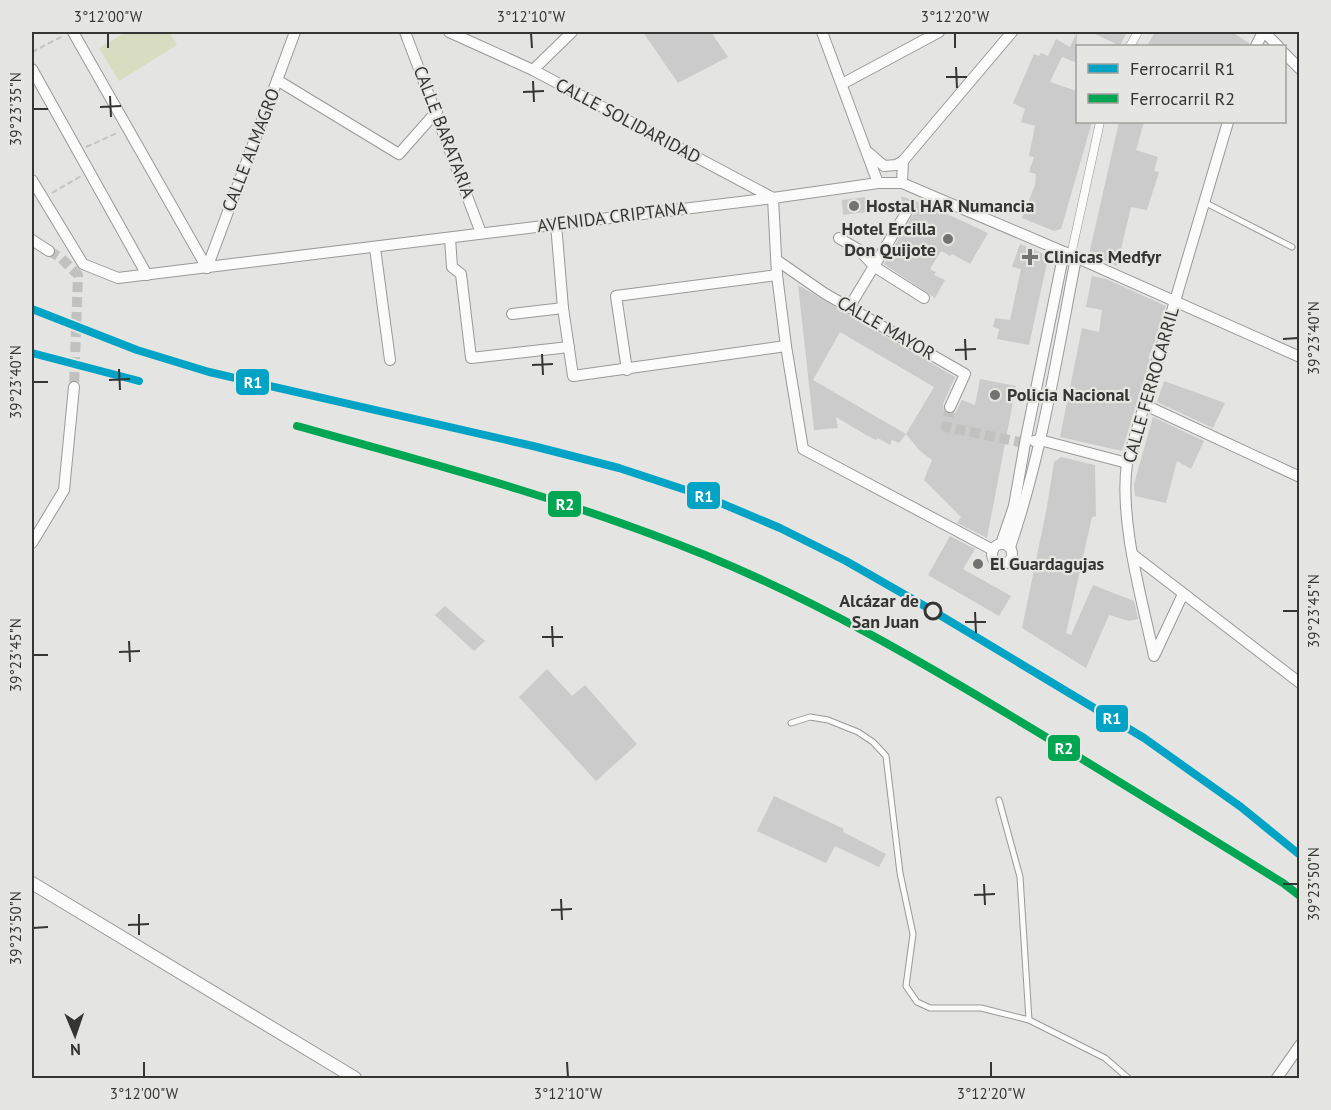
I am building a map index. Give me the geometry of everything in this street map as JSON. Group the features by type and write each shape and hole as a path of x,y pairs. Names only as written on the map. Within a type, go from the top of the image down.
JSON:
{"street":[{"path":"72,32 207,268"},
{"name":"CALLE ALMAGRO","path":"207,268 295,32"},
{"name":"CALLE BARATARIA","path":"405,32 482,233"},
{"name":"CALLE SOLIDARIDAD","path":"449,32 533,70 773,198"},
{"path":"533,70 572,32"},
{"path":"822,32 878,183"},
{"path":"842,84 939,32"},
{"path":"866,151 884,166 896,165 903,160 1012,32"},
{"path":"1263,32 1277,45"},
{"path":"1286,55 1299,69"},
{"path":"32,69 147,275"},
{"path":"277,80 399,154 436,111"},
{"path":"1001,547 1014,506 1025,442 1101,123"},
{"name":"CALLE FERROCARRIL","path":"1183,594 1154,656 1132,554 1124,486 1127,463 1228,123"},
{"path":"902,183 903,160"},
{"name":"AVENIDA CRIPTANA","path":"32,180 83,264 118,278 375,248 878,183 902,183 916,195 1070,255 1299,357"},
{"path":"773,198 777,275 802,449 1001,547"},
{"path":"850,306 906,213"},
{"path":"556,224 563,308 573,376 786,346"},
{"path":"450,238 452,267 461,274 471,358 569,347"},
{"path":"839,238 859,250 875,267 924,298"},
{"path":"32,240 49,251"},
{"path":"375,248 390,360"},
{"path":"1001,547 1024,509 1040,440 1070,255"},
{"name":"CALLE MAYOR","path":"778,261 824,293 965,374 950,407"},
{"path":"627,370 616,296 777,275"},
{"path":"512,314 563,308"},
{"path":"32,543 64,490 74,387"},
{"path":"1145,405 1299,477"},
{"path":"1025,442 1040,440 1127,463"},
{"path":"1132,554 1299,683"},
{"path":"32,883 356,1078"},
{"path":"1282,1077 1299,1045"}],"lane":[{"path":"1204,202 1292,247"},
{"path":"791,723 810,717 828,720 858,732 873,742 886,756 900,873 913,934 906,986 917,1002 930,1008 981,1008 1029,1020 1105,1058 1128,1078"},
{"path":"999,800 1020,877 1029,1020"}],"path":[{"path":"32,52 72,32"},
{"path":"77,151 128,129"},
{"path":"42,199 89,171"}],"green space":[{"path":"126,32 169,32 177,45 119,81 99,48"}],"building":[{"path":"643,32 711,32 728,57 678,83"},
{"path":"1077,32 1076,63 1062,57 1050,82 1076,91 1076,123 1092,123 1061,229 1054,231 1022,218 1035,185 1036,174 1029,172 1034,157 1029,156 1035,126 1021,122 1025,109 1013,103 1034,54 1039,56 1041,53 1048,56 1056,39 1070,47"},
{"path":"1091,32 1127,32 1120,45"},
{"path":"1155,32 1165,34 1166,32 1232,32 1249,43 1249,45 1148,45"},
{"path":"1119,123 1144,123 1136,150 1158,157 1154,171 1159,172 1147,210 1131,207 1117,266 1091,254 1090,250"},
{"path":"901,196 932,207 988,233 970,264 941,251 930,269 936,272 934,275 945,280 935,298 884,264 913,214 910,207 903,206"},
{"name":"Hostal HAR Numancia","path":"865,197 867,212 843,215 842,200"},
{"path":"1020,244 1044,254 1047,263 1029,345 997,339 999,329 993,327 995,318 1010,320 1021,269 1012,267"},
{"path":"1092,276 1106,279 1166,306 1148,358 1150,359 1122,451 1060,437 1082,328 1099,332 1102,310 1086,307"},
{"path":"798,285 955,377 943,404 946,414 955,413 962,400 975,405 980,379 1016,386 987,538 957,523 961,517 924,480 932,460 920,451 906,434 899,443 892,440 890,445 878,438 876,440 866,435 836,417 838,428 814,430","holes":["840,332 934,387 906,434 813,380"]},
{"path":"1164,381 1225,403 1213,428 1157,402"},
{"path":"1153,417 1204,441 1191,469 1177,461 1166,503 1135,496 1134,484"},
{"path":"1061,457 1095,465 1096,516 1092,517 1066,633 1071,635 1093,585 1134,601 1138,619 1129,621 1109,615 1086,668 1022,628 1054,462"},
{"name":"Alcázar de San Juan","path":"950,536 975,549 963,569 1011,596 999,616 928,575"},
{"path":"445,606 485,641 474,651 435,615"},
{"path":"547,669 572,696 585,685 637,744 596,781 519,697"},
{"path":"774,796 844,829 843,832 886,854 879,867 835,846 826,863 757,831"}],"tunnel":[{"path":"906,213 914,200"},
{"path":"49,251 61,258 78,275 74,387"},
{"path":"950,407 946,427 1025,443"}],"rail line":[{"name":"R1","path":"32,309 137,350 209,372 533,446 619,468 704,496 780,528 846,561 928,608 1144,738 1241,807 1300,855"},
{"name":"R1","path":"32,353 139,381"},
{"name":"R2","path":"297,426 503,484 605,517 705,555 786,591 866,632 983,699 1283,883 1300,896"}],"place":[{"name":"Hostal HAR Numancia","path":"854,206"},
{"name":"Hotel Ercilla Don Quijote","path":"948,239"},
{"name":"Clinicas Medfyr","path":"1030,257"},
{"name":"Policia Nacional","path":"995,395"},
{"name":"El Guardagujas","path":"978,564"},
{"name":"Alcázar de San Juan","path":"933,611"}]}
